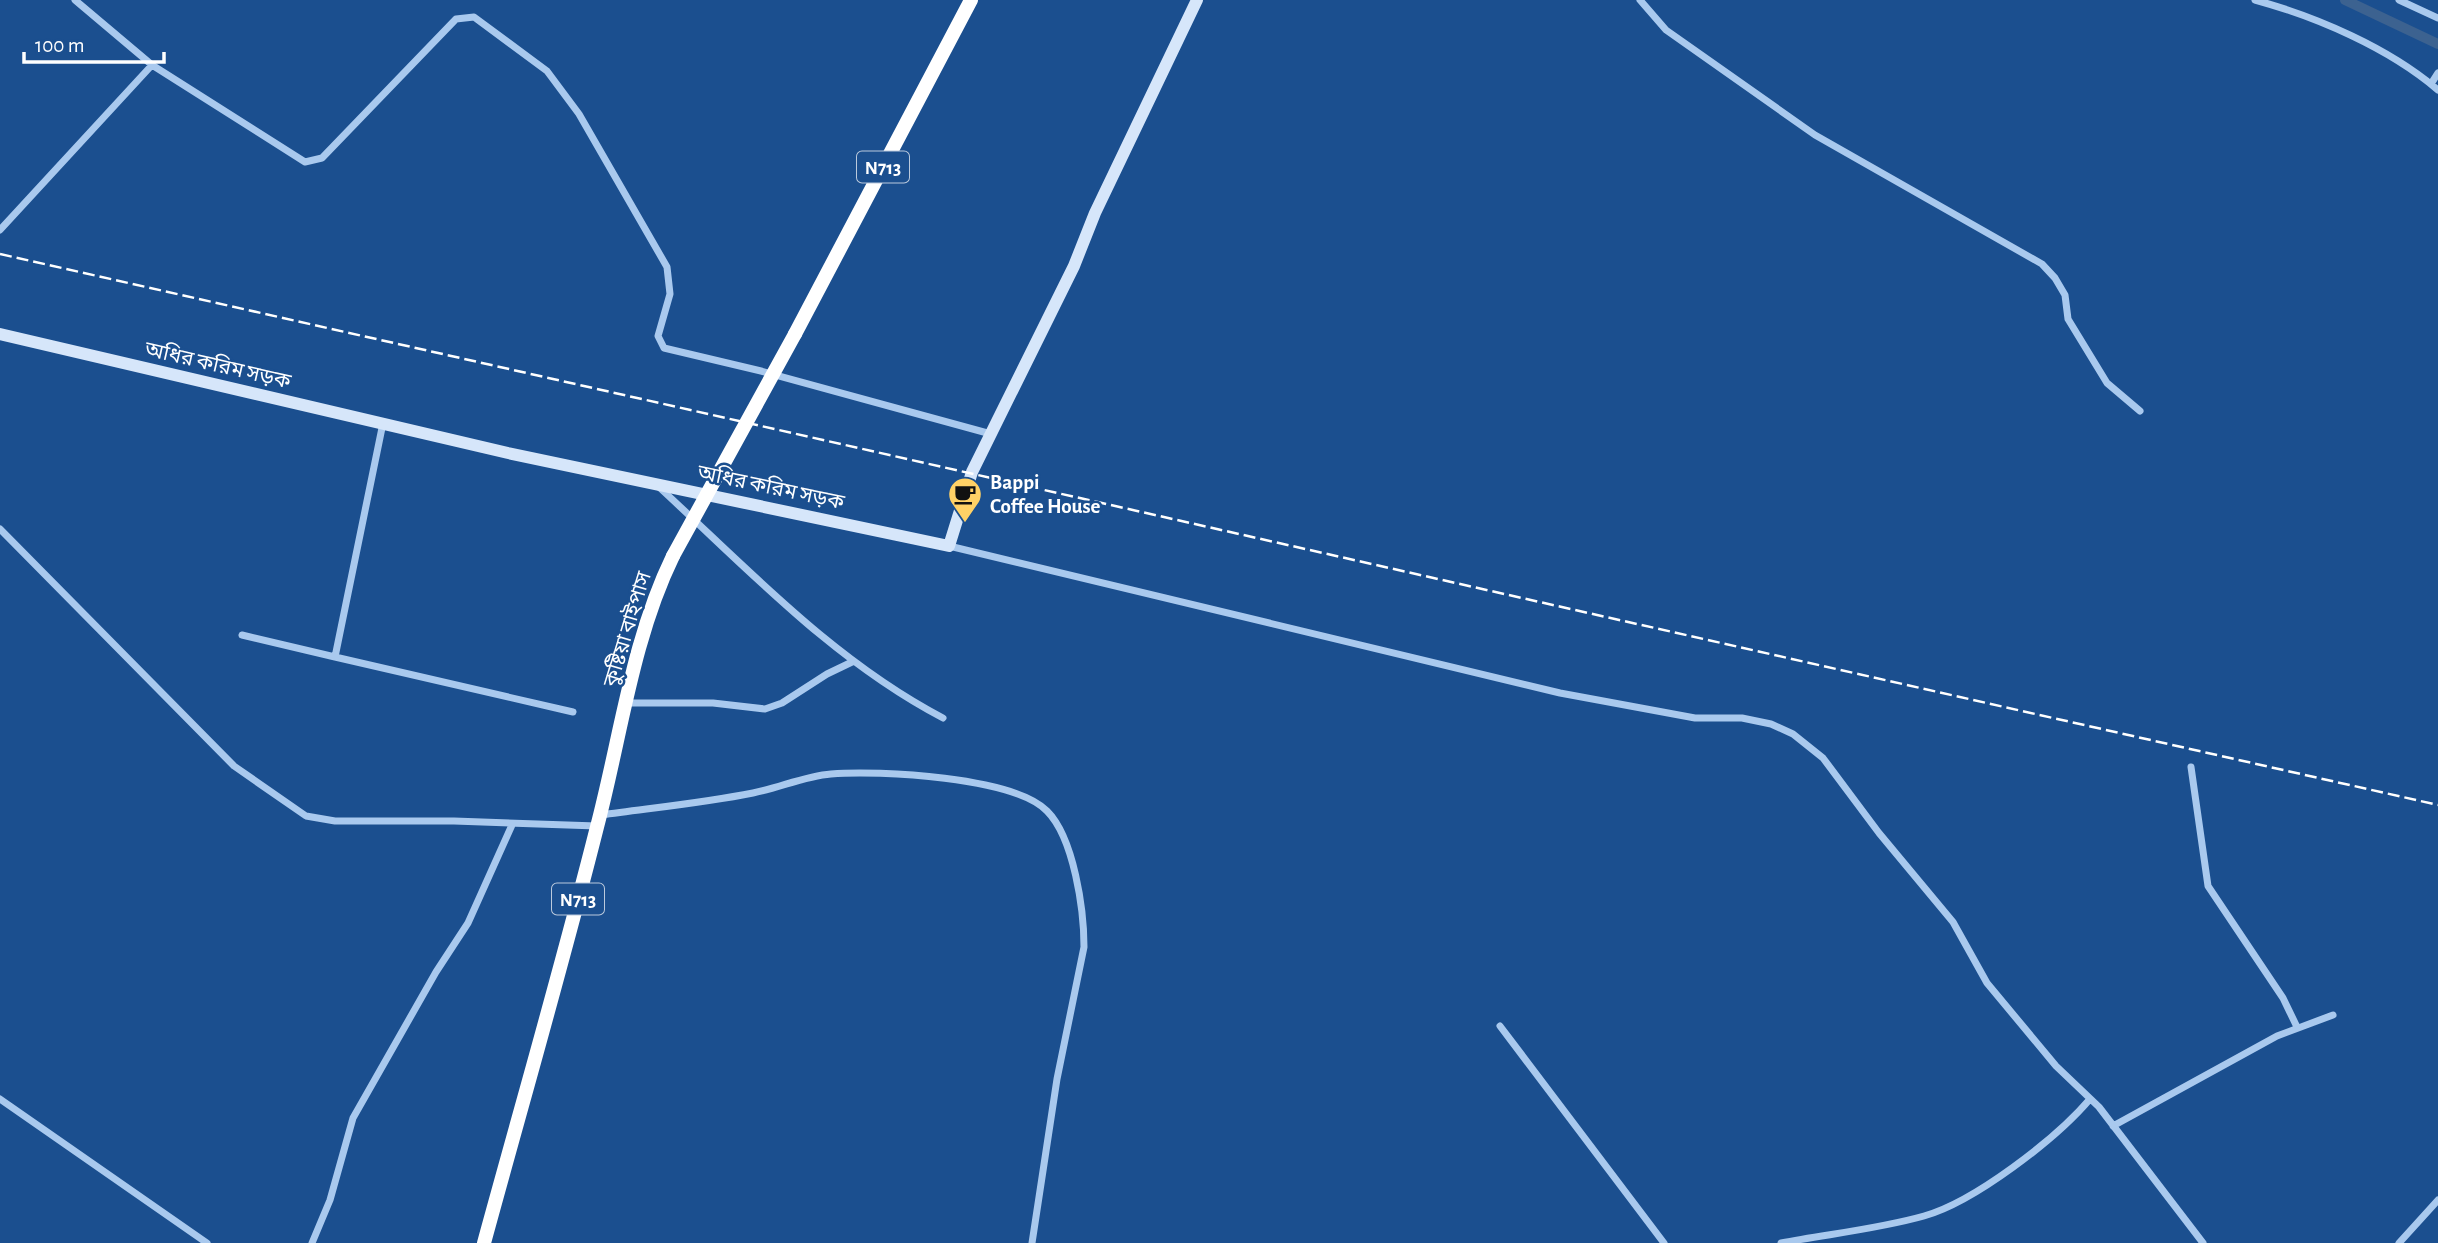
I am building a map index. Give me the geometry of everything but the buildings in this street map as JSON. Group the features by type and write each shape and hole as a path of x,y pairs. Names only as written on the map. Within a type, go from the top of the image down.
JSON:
{"highway":[{"name":"কুষ্টিয়া বাইপাস","path":"484,1243 599,821 644,628 657,589 971,0"}],"main road":[{"path":"949,546 972,472 1074,266 1095,213 1197,0"},
{"name":"অধির করিম সড়ক","path":"0,334 383,423 949,546"}],"street":[{"path":"75,0 152,65 300,160 317,161 457,19 474,17 547,71 593,137 667,267 670,294 658,336 664,348 761,371 991,434"},
{"path":"1640,0 1666,30 1815,135 2042,264 2060,286 2068,307 2067,319 2107,383 2140,411"},
{"path":"2255,0 2280,7 2396,57 2434,78 2438,90"},
{"path":"2399,0 2438,18"},
{"path":"0,230 152,65"},
{"path":"335,657 383,423"},
{"path":"654,482 852,663 899,695 943,718"},
{"path":"0,529 234,766 306,816 335,821 454,821 512,825 599,821 753,793 828,774 857,773 957,780 1019,793 1047,811 1059,825 1068,845 1084,925 1084,947 1057,1079 1032,1243"},
{"path":"949,546 1560,693 1695,718 1742,718 1771,724 1793,734 1823,758 1879,833 1953,922 1987,983 2056,1066 2113,1126 2203,1243"},
{"path":"242,635 573,712"},
{"path":"626,703 713,704 765,709 782,703 827,674 852,663"},
{"path":"2191,767 2208,886 2283,998 2297,1027"},
{"path":"312,1243 330,1200 354,1118 436,972 468,923 512,825"},
{"path":"2113,1126 2297,1027 2333,1015"},
{"path":"1500,1026 1664,1243"},
{"path":"0,1099 207,1243"},
{"path":"1781,1243 1925,1216 1956,1203 1991,1182 2058,1131 2090,1099"},
{"path":"2399,1243 2438,1200"}],"waterway":[{"path":"2345,0 2438,44"}],"railway":[{"path":"0,254 2438,805"}],"place":[{"name":"Bappi Coffee House","path":"965,524"}]}
